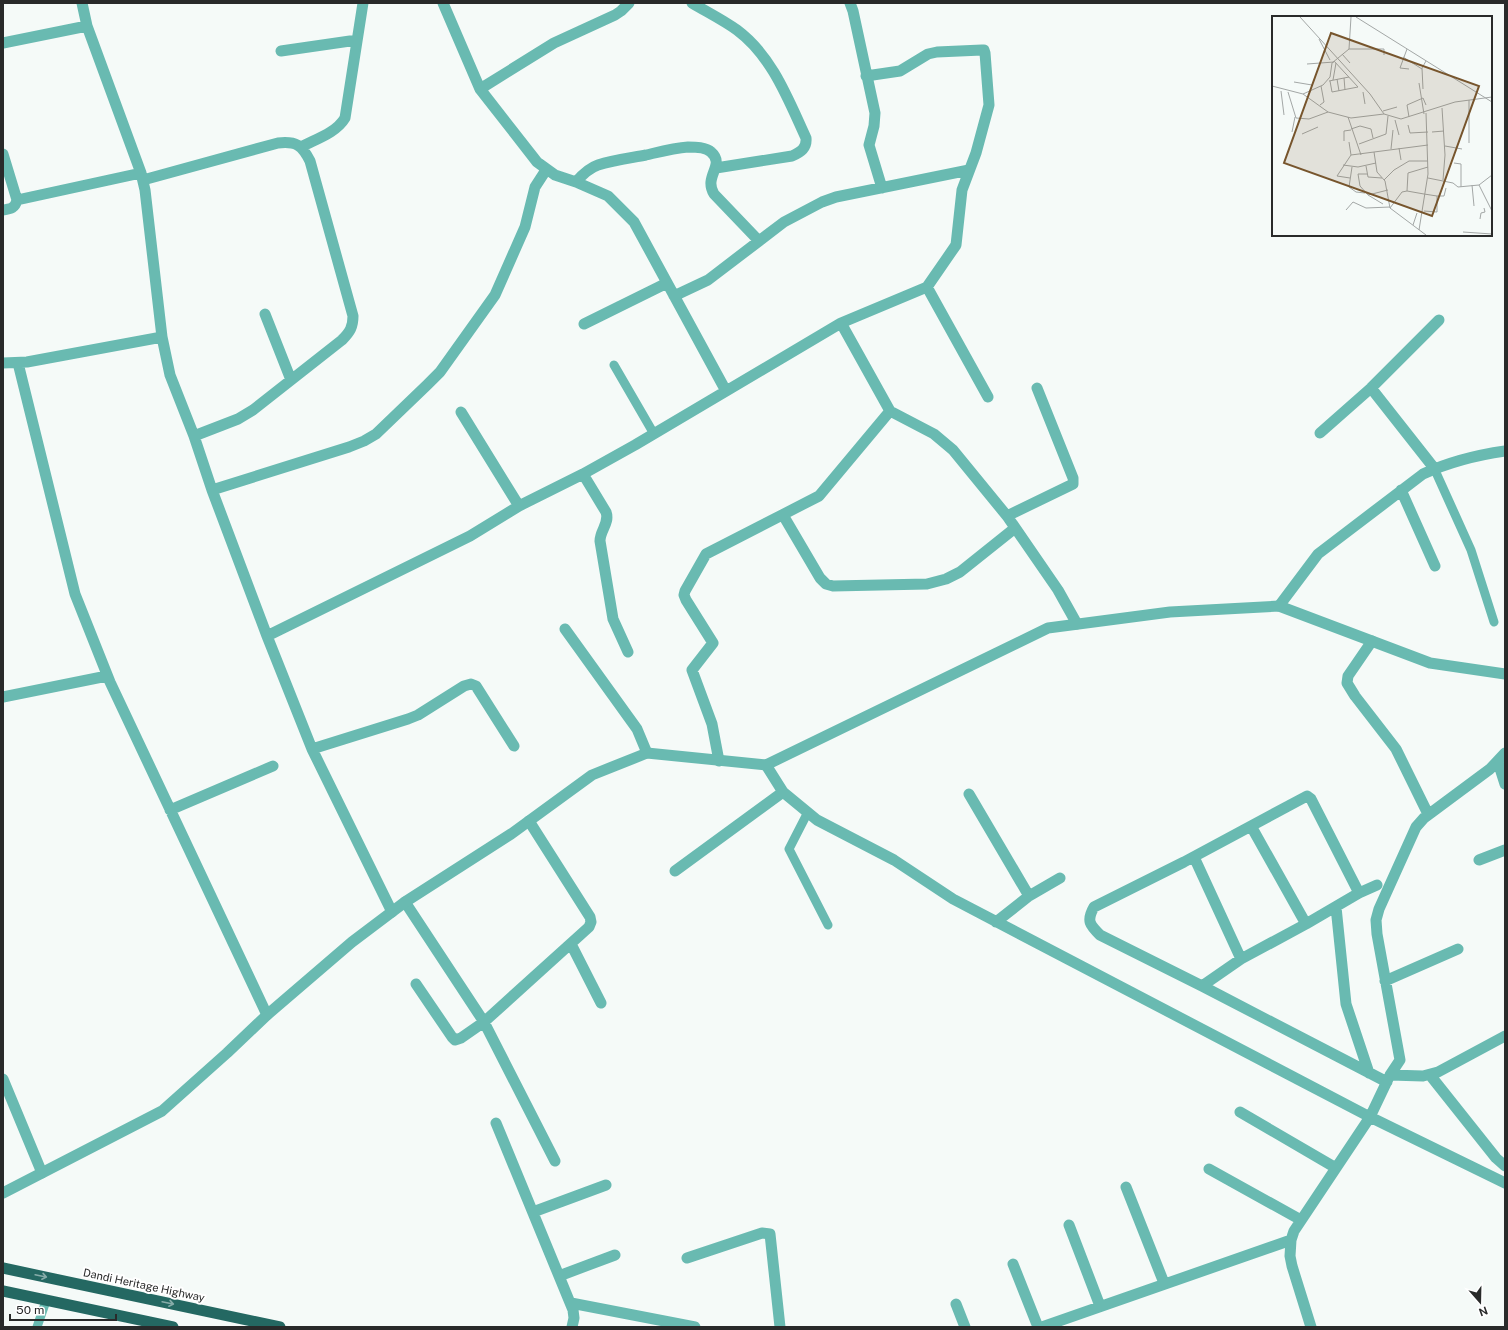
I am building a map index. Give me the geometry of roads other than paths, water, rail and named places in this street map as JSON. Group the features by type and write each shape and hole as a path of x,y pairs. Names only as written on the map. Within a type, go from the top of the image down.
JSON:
{"highway":[{"name":"Dandi Heritage Highway","path":"3,1268 280,1327"},
{"path":"3,1292 173,1327"}],"street":[{"path":"82,3 87,26 142,177 162,337 170,375 194,436 212,490 267,636 312,749 392,912"},
{"path":"301,147 334,130 341,125 345,118 363,3"},
{"path":"480,89 554,43 615,15 629,3"},
{"path":"692,3 738,30 770,66 782,86 806,138 804,148 799,153 792,156 716,168"},
{"path":"850,3 853,11 875,119 870,145 882,188"},
{"path":"444,4 480,89 537,162 546,170 555,175 576,182 608,196 627,213 641,233 726,391"},
{"path":"3,43 87,26"},
{"path":"281,51 357,40"},
{"path":"267,636 470,536 519,506 583,474 654,434 841,323 927,287 956,245 962,190 976,153 989,105 984,50 936,52 922,56 900,71 866,76"},
{"path":"17,200 142,177 278,143 286,142 301,147 310,161 353,316 353,325 350,332 342,340 246,414 194,436"},
{"path":"576,182 590,169 597,165 687,147 710,150 716,161 716,168 711,178 711,189 759,241"},
{"path":"3,154 17,200 13,207 3,210"},
{"path":"212,490 349,447 364,441 386,425 440,372 495,295 525,227 535,187 546,170"},
{"path":"674,296 708,280 784,222 826,200 969,170"},
{"path":"584,324 667,283"},
{"path":"927,287 988,397"},
{"path":"265,314 291,380"},
{"path":"1320,433 1371,388 1439,320"},
{"path":"841,323 890,411 934,434 953,450 1007,516 1058,590 1077,624"},
{"path":"3,363 18,362 162,337"},
{"path":"18,362 75,594 107,676 267,1015"},
{"path":"1007,516 1073,484 1073,478 1037,388"},
{"path":"1371,388 1434,468"},
{"path":"719,761 712,724 692,670 713,643 686,600 684,595 685,592 706,554 819,496 890,411"},
{"path":"461,412 519,506"},
{"path":"1279,606 1311,561 1318,554 1423,474 1434,468 1480,455 1505,451"},
{"path":"583,474 608,517 602,531 600,541 613,619 628,652"},
{"path":"1401,490 1435,566"},
{"path":"784,515 820,578 826,584 833,586 928,584 946,579 960,572 1015,528"},
{"path":"3,1193 162,1111 267,1015 352,942 405,902 511,834 592,775 647,753 766,765 1048,628 1170,612 1279,606 1430,663 1505,674"},
{"path":"565,629 637,729 647,753"},
{"path":"1372,641 1348,676 1347,683 1355,696 1396,749 1428,814"},
{"path":"3,697 107,676"},
{"path":"312,749 408,719 464,686 471,684 476,686 514,746"},
{"path":"1311,1327 1292,1266 1290,1256 1291,1240 1301,1220 1370,1117 1400,1060 1377,934 1376,920 1379,909 1416,827 1428,814 1498,762 1505,753"},
{"path":"1498,762 1505,784"},
{"path":"766,765 783,792 817,820 894,860 953,899 1370,1117 1505,1183"},
{"path":"170,810 273,766"},
{"path":"675,871 783,792"},
{"path":"969,794 1029,896"},
{"path":"1358,893 1311,799 1307,796 1194,857 1094,907 1090,914 1089,921 1092,928 1100,935 1369,1073 1389,1079 1430,1075 1505,1036"},
{"path":"416,984 455,1040 461,1038 484,1022 589,927 591,922 590,917 529,821"},
{"path":"1251,826 1306,924"},
{"path":"1479,860 1505,850"},
{"path":"1194,857 1241,959"},
{"path":"996,922 1029,896 1060,878"},
{"path":"1202,986 1241,959 1306,924 1358,893 1378,884"},
{"path":"405,902 484,1022 554,1161"},
{"path":"1336,907 1346,1004 1369,1073"},
{"path":"571,944 601,1002"},
{"path":"1385,981 1458,949"},
{"path":"1430,1075 1496,1158 1505,1166"},
{"path":"3,1079 42,1173"},
{"path":"1240,1112 1336,1168"},
{"path":"496,1123 571,1304 574,1318 572,1327"},
{"path":"1209,1169 1301,1220"},
{"path":"532,1212 606,1185"},
{"path":"1126,1187 1164,1283"},
{"path":"1069,1225 1100,1306"},
{"path":"687,1258 762,1233 770,1234 780,1327"},
{"path":"1042,1327 1164,1283 1291,1240"},
{"path":"559,1276 615,1255"},
{"path":"1014,1264 1038,1327"},
{"path":"571,1304 695,1327"},
{"path":"956,1304 965,1327"}],"lane":[{"path":"614,365 654,434"},
{"path":"1434,468 1471,550 1494,622"},
{"path":"808,812 789,849 828,925"},
{"path":"37,1327 46,1300"}]}
